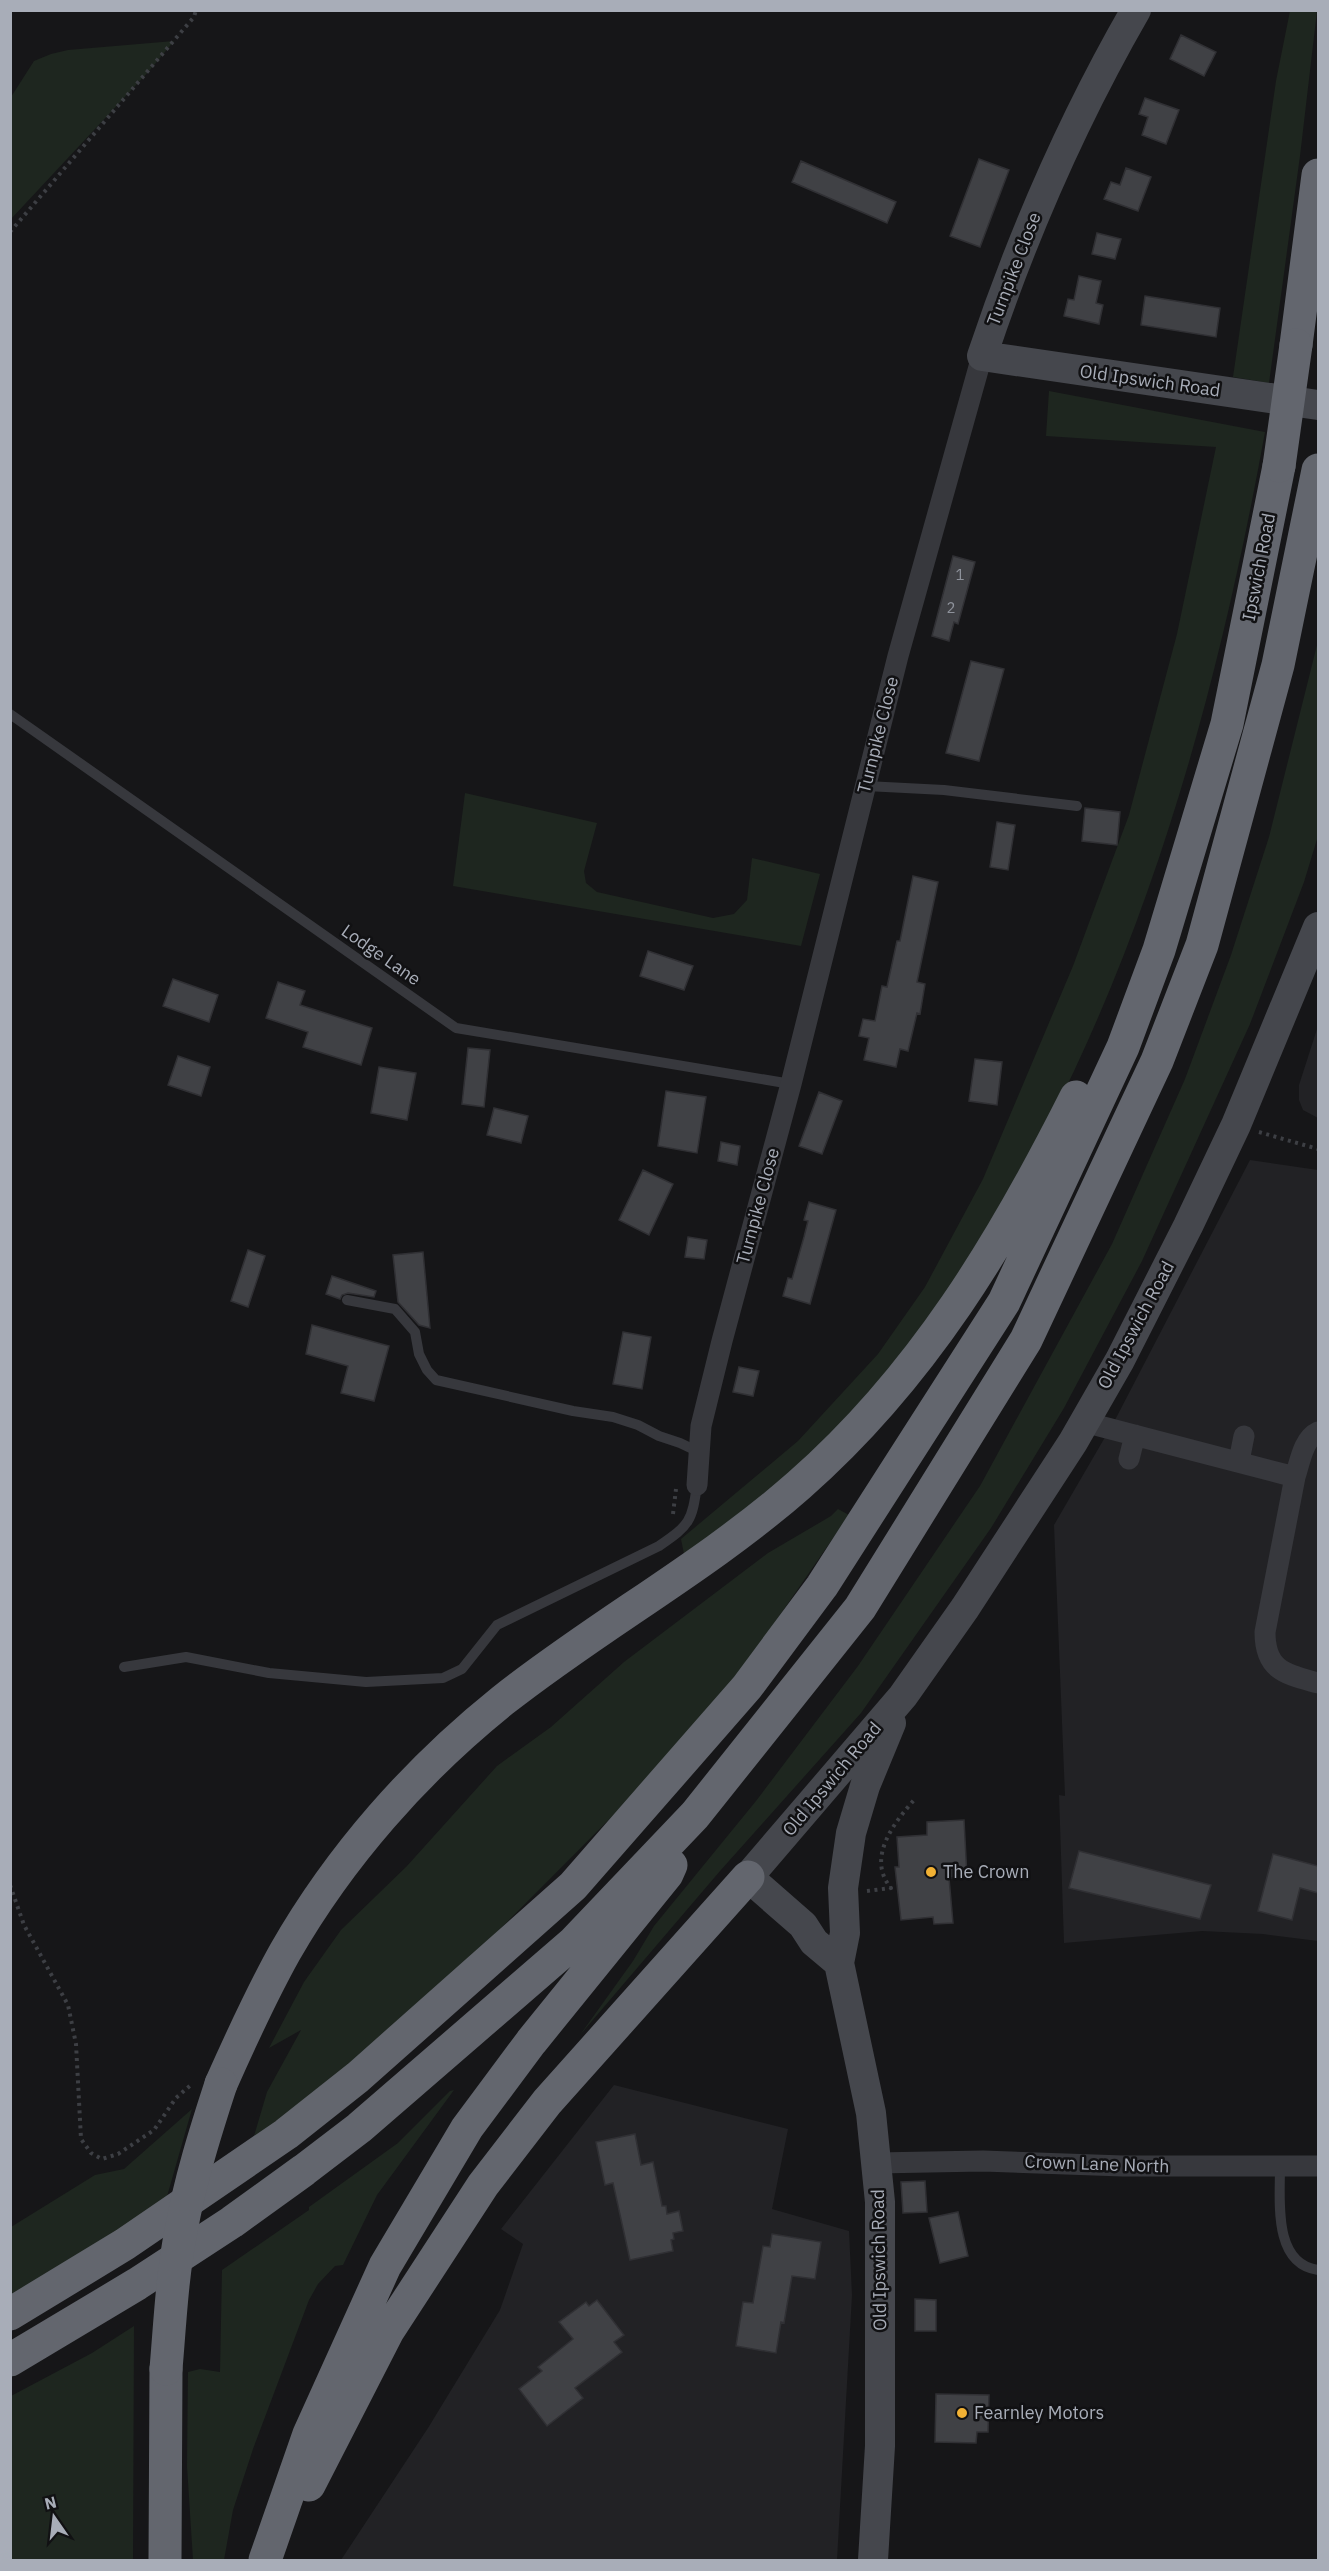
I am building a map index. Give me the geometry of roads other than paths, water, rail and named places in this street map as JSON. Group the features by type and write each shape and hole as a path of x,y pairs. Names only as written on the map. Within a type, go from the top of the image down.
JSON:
{"highway":[{"name":"Ipswich Road","path":"10,2314 125,2244 286,2134 358,2077 573,1886 747,1687 822,1586 1004,1302 1123,1047 1160,950 1227,724 1279,466 1318,175"},
{"path":"10,2360 93,2312 232,2222 359,2128 574,1942 695,1815 860,1608 1026,1340 1157,1061 1202,945 1278,665 1318,470"},
{"path":"165,2560 166,2369 175,2268 211,2080 292,1940 362,1840 396,1801 460,1738 502,1702 568,1653 687,1572 800,1485 866,1419 906,1374 980,1272 1009,1223 1076,1097 1118,1006 1160,950"},
{"path":"268,2560 309,2434 385,2266 467,2128 531,2042 667,1874 695,1815"},
{"path":"268,2560 388,2331 483,2185 547,2102 748,1877"}],"street":[{"name":"Turnpike Close","path":"697,1485 701,1426 722,1341 791,1084 898,656 982,356 1023,241 1049,179 1136,10"},
{"name":"Old Ipswich Road","path":"982,356 1318,405"},
{"name":"Old Ipswich Road","path":"748,1877 903,1696 1019,1527 1084,1422 1120,1360 1236,1125 1318,927"},
{"path":"1084,1422 1295,1477"},
{"path":"1318,1432 1312,1435 1303,1452 1295,1477 1265,1632 1265,1647 1269,1658 1278,1670 1318,1683"},
{"path":"1130,1459 1136,1435"},
{"path":"1239,1461 1244,1436"},
{"name":"Old Ipswich Road","path":"873,2560 880,2446 880,2202 871,2113 839,1963 845,1933 843,1893 847,1853 855,1816 903,1696"},
{"path":"748,1877 796,1919 814,1942 839,1963"},
{"name":"Crown Lane North","path":"876,2163 983,2161 1124,2166 1280,2168 1318,2166"}],"lane":[{"name":"Lodge Lane","path":"10,714 456,1028 791,1084"},
{"path":"866,786 944,790 1077,806"},
{"path":"347,1300 395,1309 415,1332 419,1354 427,1370 436,1380 573,1411 613,1417 638,1425 699,1452"},
{"path":"124,1667 186,1657 269,1673 366,1682 443,1678 462,1669 497,1625 659,1546 680,1531 689,1521 697,1485"},
{"path":"1280,2168 1281,2211 1285,2244 1290,2253 1309,2269 1318,2270"}],"place":[{"name":"The Crown","path":"931,1872"},
{"name":"Fearnley Motors","path":"962,2413"}]}
